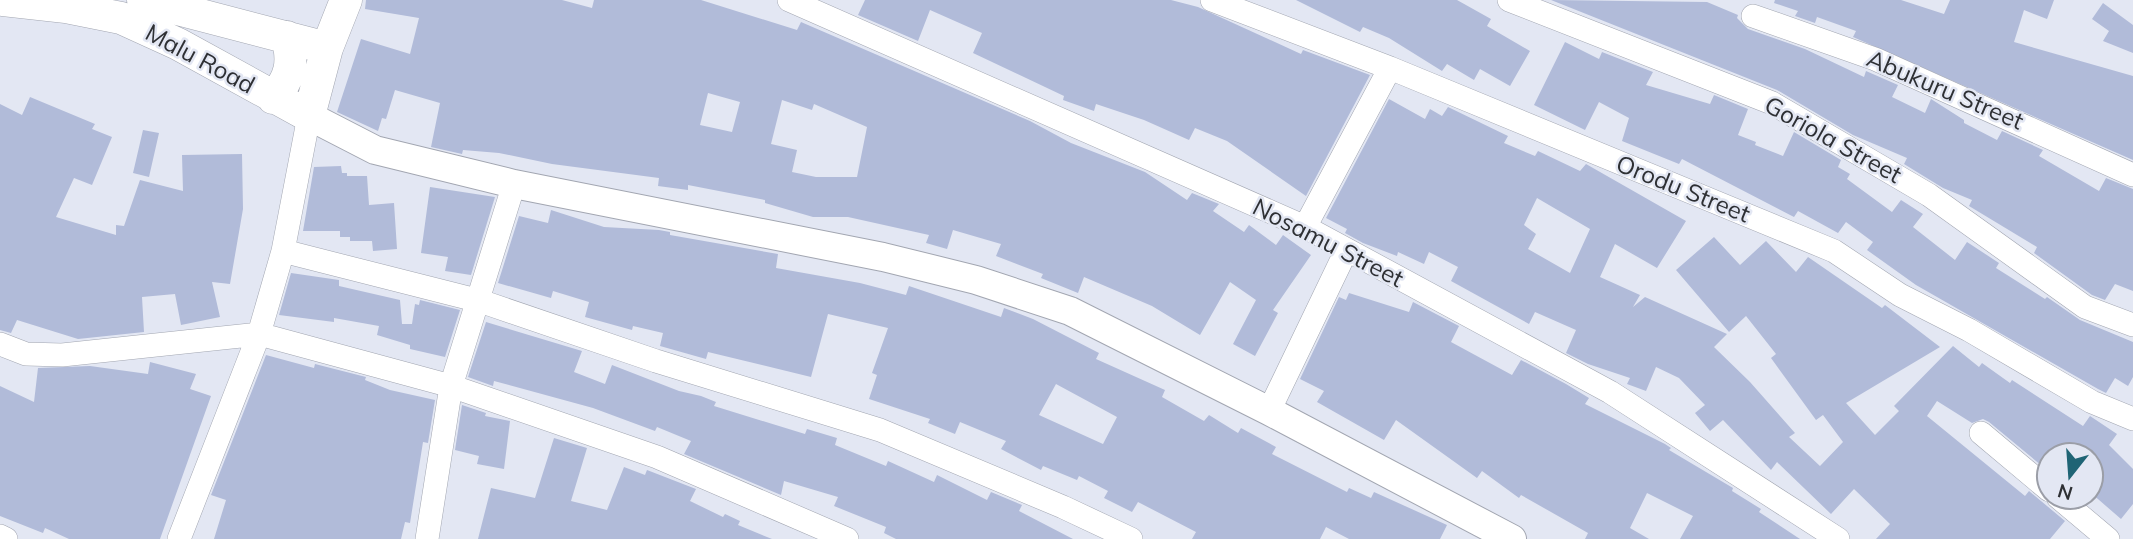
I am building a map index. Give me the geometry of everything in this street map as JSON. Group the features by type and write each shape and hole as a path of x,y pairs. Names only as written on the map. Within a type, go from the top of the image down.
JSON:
{"main road":[{"name":"Malu Road","path":"3,0 66,7 121,18 178,44 317,121"},
{"name":"Malu Road","path":"144,0 327,48"},
{"path":"317,121 327,48 346,0"},
{"path":"273,98 285,85 291,70 287,37"}],"street":[{"name":"Nosamu Street","path":"789,0 1014,96 1305,227 1610,392 1838,539"},
{"name":"Orodu Street","path":"1212,0 1390,68 1834,251 1900,295 1969,330 2091,402 2133,419"},
{"name":"Goriola Street","path":"1509,0 1772,103 1929,195 2085,307 2133,325"},
{"name":"Abukuru Street","path":"1753,16 1875,59 2133,175"},
{"path":"1305,227 1390,68"},
{"path":"179,539 259,334 317,121 375,149 514,184 883,257 976,280 1070,311 1269,411 1512,539"},
{"path":"427,539 451,386 480,301 514,184"},
{"path":"283,251 480,301 656,361 880,430 1063,507 1131,539"},
{"path":"1269,411 1346,251"},
{"path":"0,344 26,354 61,355 259,334 451,386 657,457 846,539"},
{"path":"1981,433 2035,478"},
{"path":"2075,511 2108,539"},
{"path":"0,536 6,539"}],"building":[{"path":"366,0 562,0 592,8 594,0 701,0 797,30 801,22 1030,121 1071,143 1145,172 1187,200 1192,193 1219,204 1213,211 1244,232 1249,225 1276,245 1283,235 1311,255 1273,310 1278,313 1255,356 1233,344 1256,300 1230,282 1200,335 1152,306 1084,277 1078,293 1041,278 1043,274 996,256 1001,244 953,230 947,249 926,243 929,235 848,217 813,217 765,203 765,200 688,185 688,190 658,186 659,178 552,164 499,153 463,150 462,154 431,147 440,103 395,90 386,119 382,118 378,131 337,112 361,39 410,54 419,18 365,9","holes":["708,93 740,102 732,132 700,125","782,100 812,110 814,104 867,127 857,177 816,177 792,172 797,150 771,144"]},
{"path":"865,0 1171,0 1198,7 1301,54 1303,50 1370,75 1306,196 1227,141 1195,128 1189,140 1144,120 1096,104 1094,111 1063,100 1064,96 973,53 982,33 930,10 918,41 858,15"},
{"path":"1296,0 1457,0 1491,19 1487,26 1530,51 1510,86 1480,69 1474,80 1447,64 1442,71 1389,38 1363,27 1360,32"},
{"path":"1551,0 1707,2 1738,15 1737,18 1748,29 1805,49 1864,77 1866,71 1898,85 1892,97 1925,113 1931,99 1964,120 1964,123 1997,140 2002,131 2043,150 2039,156 2099,191 2106,178 2133,189 2133,291 2115,284 2105,300 2092,295 2034,253 2037,247 1969,206 1972,200 1943,188 1904,164 1907,158 1853,135 1777,90"},
{"path":"1775,0 1901,0 1944,14 1950,0 2054,0 2047,19 2024,10 2014,42 2133,76 2133,160 1853,37 1856,31 1817,17 1815,23 1795,16 1798,11 1774,3"},
{"path":"2103,3 2133,25 2133,53 2103,41 2109,31 2092,19"},
{"path":"1565,42 1599,59 1602,52 1653,72 1646,85 1710,104 1714,95 1748,109 1738,135 1756,142 1755,145 1783,156 1794,132 1841,160 1838,167 1850,174 1847,179 1892,212 1901,200 1923,214 1913,227 1955,260 1967,242 1999,263 1996,268 2045,299 2047,297 2080,320 2133,342 2133,377 2128,386 2115,378 2106,393 1916,285 1867,250 1873,242 1846,222 1838,233 1798,211 1794,217 1682,159 1679,164 1622,141 1629,118 1599,102 1585,130 1534,105"},
{"path":"30,97 95,124 92,129 112,137 92,185 74,178 56,217 116,235 116,225 124,226 140,180 183,191 182,155 242,154 243,209 230,284 212,282 220,317 181,325 175,294 142,297 144,332 78,339 17,320 11,333 0,330 0,104 22,115"},
{"path":"1389,99 1425,119 1430,109 1442,116 1448,107 1508,136 1504,143 1535,156 1538,151 1580,171 1586,164 1686,221 1657,268 1615,244 1600,277 1640,295 1633,307 1645,297 1727,334 1714,347 1750,382 1795,433 1789,437 1820,466 1843,442 1823,415 1816,420 1771,358 1776,354 1746,316 1729,332 1676,270 1714,237 1740,265 1766,241 1796,272 1808,257 1882,308 1885,305 1940,347 1846,403 1875,435 1899,411 1894,406 1953,346 1979,367 1982,363 2010,383 2012,380 2083,426 2090,416 2117,434 2109,445 2133,469 2133,504 2121,519 2105,505 2105,441 2035,441 2035,460 1989,422 1983,419 1972,423 1937,401 1927,416 2025,496 2029,491 2035,496 2035,511 2053,511 2065,521 2050,539 1876,539 1890,524 1854,489 1831,514 1777,462 1771,470 1723,420 1710,431 1695,413 1705,405 1679,378 1656,367 1646,391 1627,384 1630,378 1588,364 1566,353 1576,330 1535,312 1529,324 1451,281 1458,267 1429,252 1424,264 1398,252 1397,256 1363,243 1345,233 1347,229 1326,218","holes":["1537,198 1590,229 1570,273 1528,249 1536,234 1524,225"]},
{"path":"143,130 159,133 149,177 133,173"},
{"path":"341,166 342,173 347,173 347,176 367,176 369,205 394,203 397,249 373,251 372,241 350,241 350,237 340,237 340,231 303,231 314,167"},
{"path":"430,187 495,197 471,275 445,271 448,257 421,253"},
{"path":"551,210 604,227 670,232 670,235 778,254 776,268 860,283 906,295 909,286 1001,317 1004,308 1033,319 1099,353 1096,359 1165,390 1162,397 1204,421 1209,415 1238,433 1241,428 1276,447 1272,454 1347,492 1349,488 1371,498 1374,492 1447,525 1440,539 1349,539 1326,527 1320,539 1192,539 1196,532 1138,502 1132,512 1104,498 1108,491 1079,476 1077,480 1043,466 1041,470 1001,449 1006,441 960,422 955,434 928,423 930,419 869,399 877,375 872,373 888,328 828,314 811,377 708,352 706,359 660,346 663,333 633,326 632,330 585,317 589,302 553,291 551,298 498,283 519,216 548,223","holes":["1056,384 1117,417 1103,444 1039,415"]},
{"path":"291,273 339,280 339,286 400,300 402,324 412,324 415,304 419,305 420,300 460,310 445,357 410,349 410,345 377,335 379,326 334,318 334,322 279,315"},
{"path":"1349,293 1409,312 1413,302 1459,326 1451,342 1512,375 1521,360 1566,384 1589,398 1585,404 1665,444 1671,448 1669,450 1733,488 1732,491 1761,509 1759,512 1800,539 1680,539 1693,516 1647,493 1630,528 1649,539 1585,539 1588,533 1521,495 1519,498 1482,471 1477,478 1396,420 1384,440 1317,402 1324,391 1300,379 1339,297 1346,300"},
{"path":"486,322 582,351 574,372 605,384 612,365 716,402 714,406 805,434 807,429 837,438 835,445 886,466 888,461 934,482 937,475 987,500 991,492 1022,505 1019,511 1073,539 896,539 884,533 886,527 834,506 838,497 784,481 781,495 684,454 691,441 657,427 655,431 593,408 494,381 493,386 468,377"},
{"path":"266,355 314,368 315,364 366,377 365,380 390,390 435,400 428,443 423,442 410,523 405,522 401,539 214,539 226,500 211,495"},
{"path":"150,362 196,374 190,389 211,396 160,539 69,539 45,528 43,533 0,516 0,386 34,402 38,368 90,366 148,374"},
{"path":"462,405 486,413 485,416 510,421 504,469 477,464 479,456 455,450"},
{"path":"554,438 587,448 571,501 607,510 624,467 645,475 647,470 696,489 690,501 723,517 725,514 740,521 738,525 772,539 478,539 491,488 535,498"}]}
